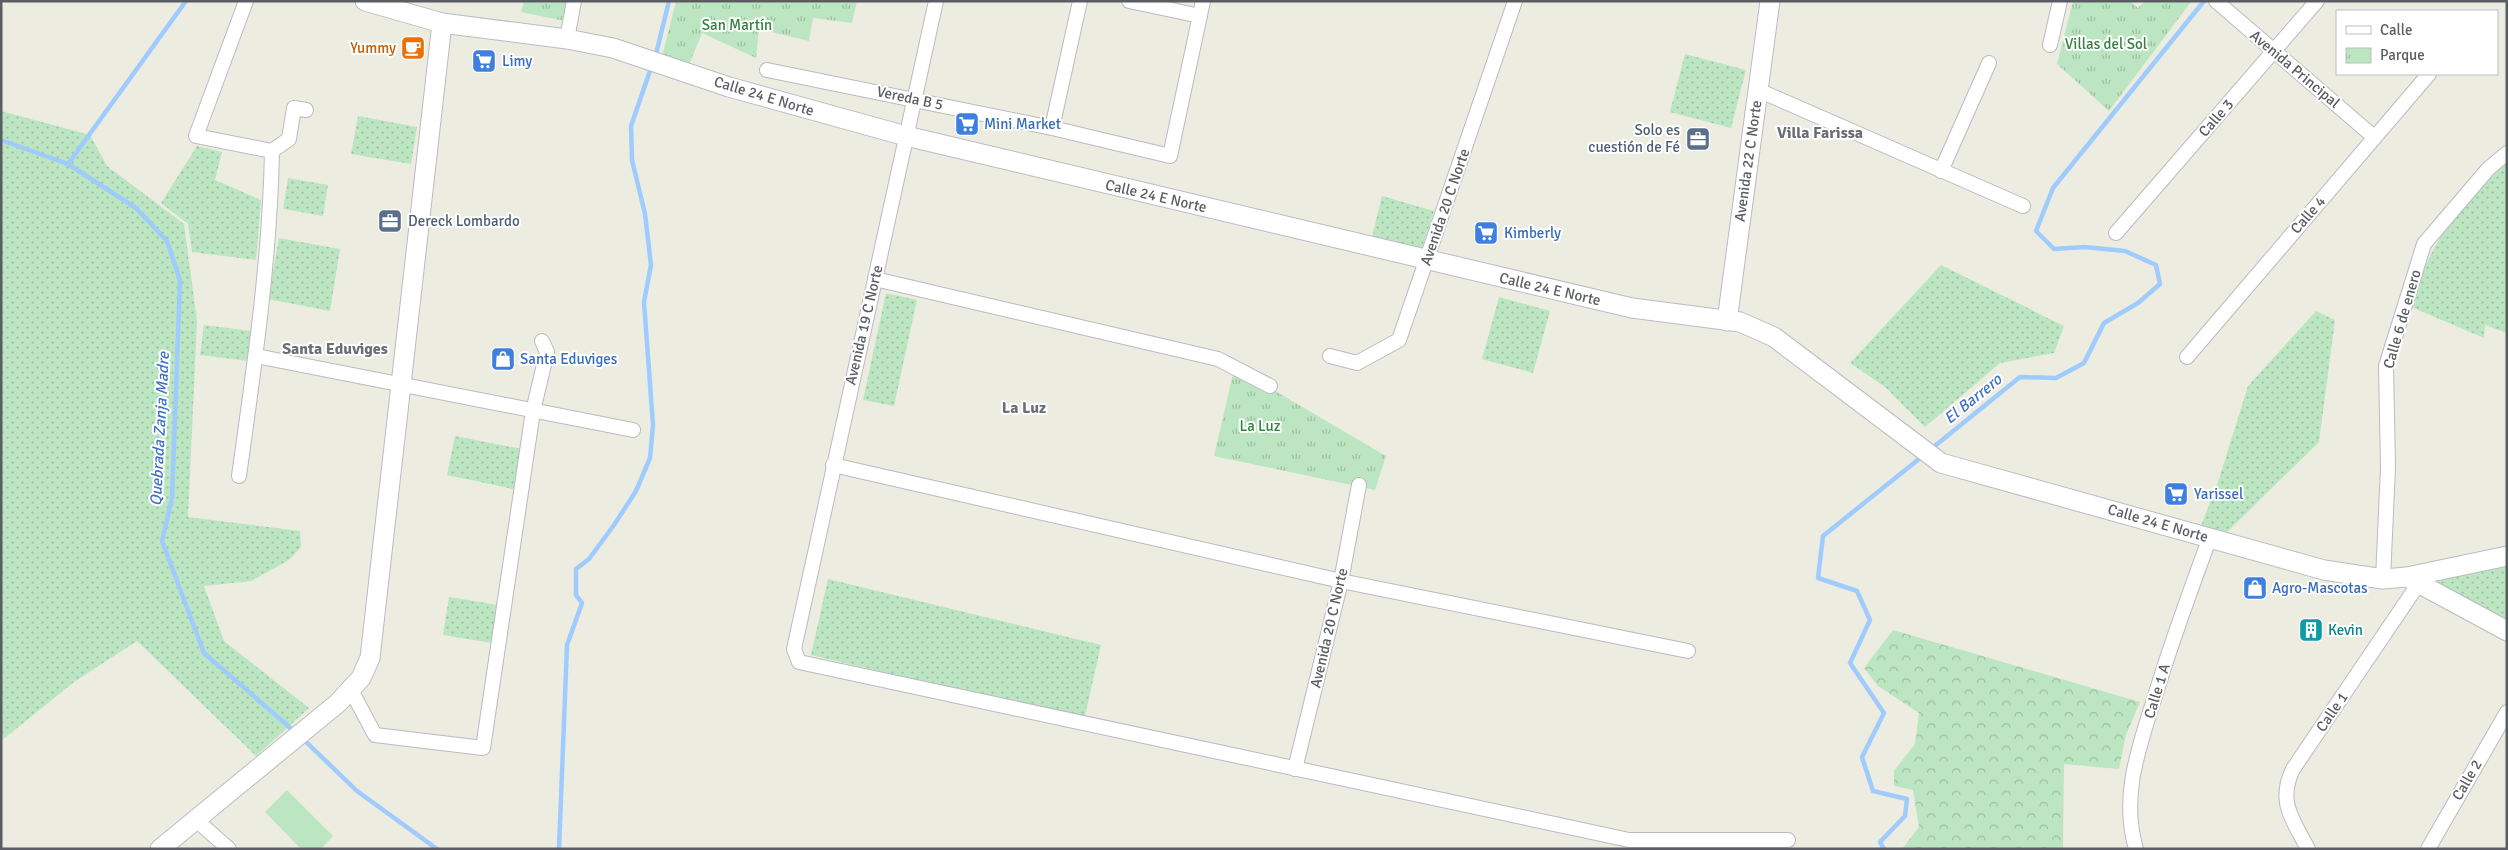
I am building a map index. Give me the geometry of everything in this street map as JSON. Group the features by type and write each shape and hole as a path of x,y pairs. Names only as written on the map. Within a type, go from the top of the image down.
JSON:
{"main road":[{"name":"Calle 24 E Norte","path":"364,1 442,23 567,39 613,48 772,100 906,136 1632,308 1740,322 1774,337 1941,463 2324,570 2383,579 2413,580"},
{"name":"Avenida 22 C Norte","path":"1727,320 1770,1"},
{"path":"160,849 351,690 360,678 370,658 442,23"},
{"path":"2413,580 2507,556"},
{"path":"2413,580 2507,631"}],"street":[{"path":"246,1 196,136 272,151 289,139 294,108 306,110"},
{"path":"567,39 574,1"},
{"name":"Avenida 19 C Norte","path":"936,1 794,649 800,662 1295,769"},
{"path":"1052,128 1080,1"},
{"path":"1128,1 1200,16 1203,1"},
{"name":"Avenida 20 C Norte","path":"1330,356 1357,363 1399,340 1515,1"},
{"path":"2050,45 2060,1"},
{"name":"Avenida Principal","path":"2216,1 2374,137"},
{"name":"Calle 3","path":"2116,234 2316,1"},
{"name":"Vereda B 5","path":"767,70 1052,128 1170,156 1200,16"},
{"path":"1942,171 1989,64"},
{"name":"Calle 4","path":"2187,356 2427,75"},
{"path":"1758,90 2023,206"},
{"path":"239,476 256,356 270,214 272,151"},
{"name":"Calle 6 de enero","path":"2383,579 2388,467 2386,366 2424,244 2488,169 2507,153"},
{"path":"875,279 1218,359 1270,386"},
{"path":"351,690 375,735 483,748 533,411 547,352 542,341"},
{"path":"256,356 633,430"},
{"path":"833,465 1341,581 1688,651"},
{"name":"Avenida 20 C Norte","path":"1295,769 1341,581 1359,485"},
{"name":"Calle 1 A","path":"2136,849 2129,817 2132,768 2172,641 2210,537"},
{"name":"Calle 1","path":"2308,849 2287,808 2287,782 2413,580"},
{"name":"Calle 2","path":"2428,849 2507,712"},
{"path":"1295,769 1629,840 1788,840"},
{"path":"195,819 229,849"}],"green space":[{"path":"524,1 569,1 565,21 521,12"},
{"name":"San Martín","path":"676,1 857,1 852,23 813,18 809,41 759,29 756,58 702,33 689,65 662,57"},
{"name":"Villas del Sol","path":"2073,1 2130,1 2138,8 2145,1 2191,2 2109,111 2057,64"},
{"path":"1685,54 1746,70 1731,128 1670,112"},
{"path":"1,111 90,135 107,166 184,224 197,321 188,517 300,531 301,547 289,560 251,581 204,586 224,641 309,708 256,756 137,641 74,682 1,741"},
{"path":"358,116 417,127 411,164 351,154"},
{"path":"197,146 222,152 215,180 261,200 256,260 192,252 188,224 161,203"},
{"path":"2507,162 2507,333 2485,325 2484,338 2409,306 2429,258 2444,232 2466,204"},
{"path":"288,178 328,185 323,216 283,209"},
{"path":"1382,196 1434,211 1421,251 1372,237"},
{"path":"279,238 340,249 330,311 268,299"},
{"path":"1941,265 2064,326 2054,353 2000,363 1925,427 1885,387 1850,363"},
{"path":"886,293 917,300 894,406 863,400"},
{"path":"1499,297 1550,311 1533,373 1482,359"},
{"path":"2316,311 2335,320 2319,442 2225,534 2201,526 2219,479 2248,386"},
{"path":"204,325 251,331 247,361 200,355"},
{"name":"La Luz","path":"1233,374 1251,382 1253,378 1386,456 1375,490 1214,456"},
{"path":"455,436 527,450 518,490 447,475"},
{"path":"2507,566 2507,623 2430,582"},
{"path":"828,579 1101,645 1084,720 811,655"},
{"path":"449,597 498,605 492,643 443,635"},
{"path":"1893,630 2140,702 2126,735 2119,769 2064,764 2063,849 1902,849 1919,827 1913,790 1894,786 1894,771 1915,744 1919,713 1878,686 1864,668"},
{"path":"287,790 333,836 321,849 301,849 265,812"}],"waterway":[{"path":"68,164 186,1"},
{"path":"655,58 669,1"},
{"name":"El Barrero","path":"1931,449 2020,377 2056,378 2084,363 2104,323 2138,303 2160,284 2156,265 2125,251 2085,247 2054,249 2036,231 2053,188 2204,1"},
{"path":"559,849 567,645 582,603 576,595 576,569 589,559 614,525 636,491 650,458 653,425 644,302 651,265 645,214 632,160 631,126 652,65"},
{"name":"Quebrada Zanja Madre","path":"1,140 68,164 136,208 167,241 180,280 172,498 162,541 204,653 295,732"},
{"name":"El Barrero","path":"1884,849 1880,842 1905,816 1907,799 1873,791 1862,757 1884,713 1850,663 1870,620 1857,591 1818,578 1823,536 1924,455"},
{"name":"Quebrada Zanja Madre","path":"303,739 357,791 437,849"}],"place":[{"name":"Yummy","path":"413,48"},
{"name":"Limy","path":"484,61"},
{"name":"Mini Market","path":"967,124"},
{"name":"Solo es cuestión de Fé","path":"1698,139"},
{"name":"Dereck Lombardo","path":"390,221"},
{"name":"Kimberly","path":"1486,233"},
{"name":"Santa Eduviges","path":"503,359"},
{"name":"Yarissel","path":"2176,494"},
{"name":"Agro-Mascotas","path":"2255,588"},
{"name":"Kevin","path":"2311,630"}],"district":[{"name":"Villa Farissa","path":"1820,133"},
{"name":"Santa Eduviges","path":"335,349"},
{"name":"La Luz","path":"1024,408"}]}
